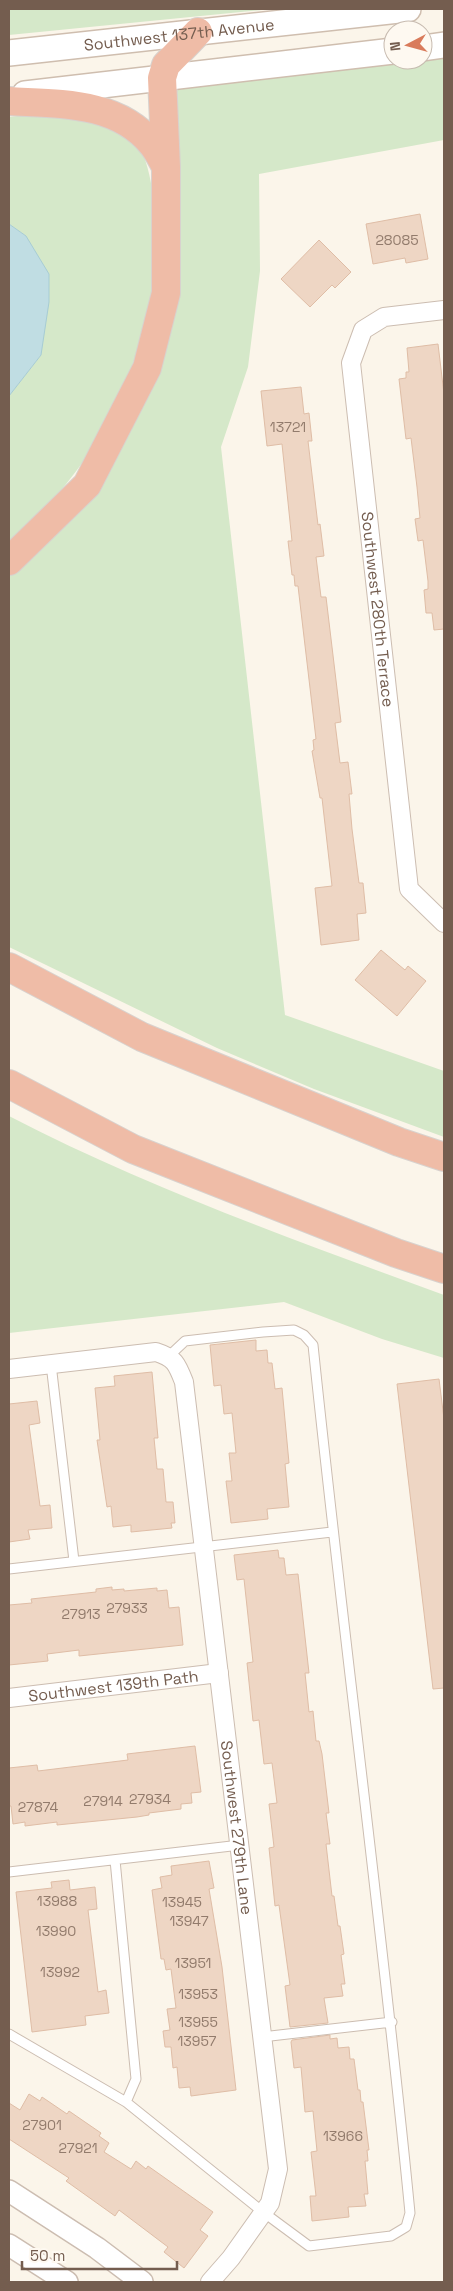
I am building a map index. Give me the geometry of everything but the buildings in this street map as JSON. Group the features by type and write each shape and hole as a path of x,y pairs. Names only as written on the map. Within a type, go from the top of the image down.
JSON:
{"highway":[{"path":"9,561 87,485 147,368 166,293 166,167 162,78 166,65 198,32"},
{"path":"9,101 76,104 121,118 152,143 166,167"},
{"path":"9,967 142,1037 399,1142 444,1157"},
{"path":"9,1084 133,1149 396,1253 444,1269"}],"main road":[{"name":"Southwest 137th Avenue","path":"9,53 408,9"},
{"path":"9,96 383,53"}],"street":[{"name":"Southwest 280th Terrace","path":"444,310 384,317 363,330 351,363 409,889 444,923"},
{"path":"9,1369 156,1352 169,1356"},
{"name":"Southwest 279th Lane","path":"169,1356 177,1364 184,1382 278,2170 270,2203 231,2258 210,2282"},
{"name":"Southwest 139th Path","path":"9,1698 219,1673"},
{"path":"9,2191 97,2248 142,2282"},
{"path":"9,2245 67,2282"}],"lane":[{"path":"9,2034 126,2102 263,2212 309,2246 391,2236 406,2227 410,2213 392,2022 332,1532 313,1345 304,1335 294,1330 185,1341 169,1356"},
{"path":"51,1364 74,1561"},
{"path":"9,1568 332,1532"},
{"path":"9,1872 240,1845"},
{"path":"115,1860 136,2079 126,2102"},
{"path":"262,2037 392,2022"}],"green space":[{"path":"9,9 272,9 9,35"},
{"path":"444,56 444,140 259,174 260,271 248,367 221,447 285,1015 444,1071 444,1137 314,1089 217,1048 9,947 9,570 142,407 171,100 179,88 383,63 383,70 433,70 433,57"},
{"path":"58,111 88,114 129,137 140,149 148,168 153,194 156,246 154,272 145,324 138,349 109,418 73,476 43,510 9,541 9,396 41,355 26,236 9,224 9,117"},
{"path":"9,1116 115,1167 169,1190 278,1234 444,1295 444,1358 382,1339 284,1302 9,1333"}],"water":[{"path":"9,224 26,236 49,274 49,302 41,355 9,396"}]}
